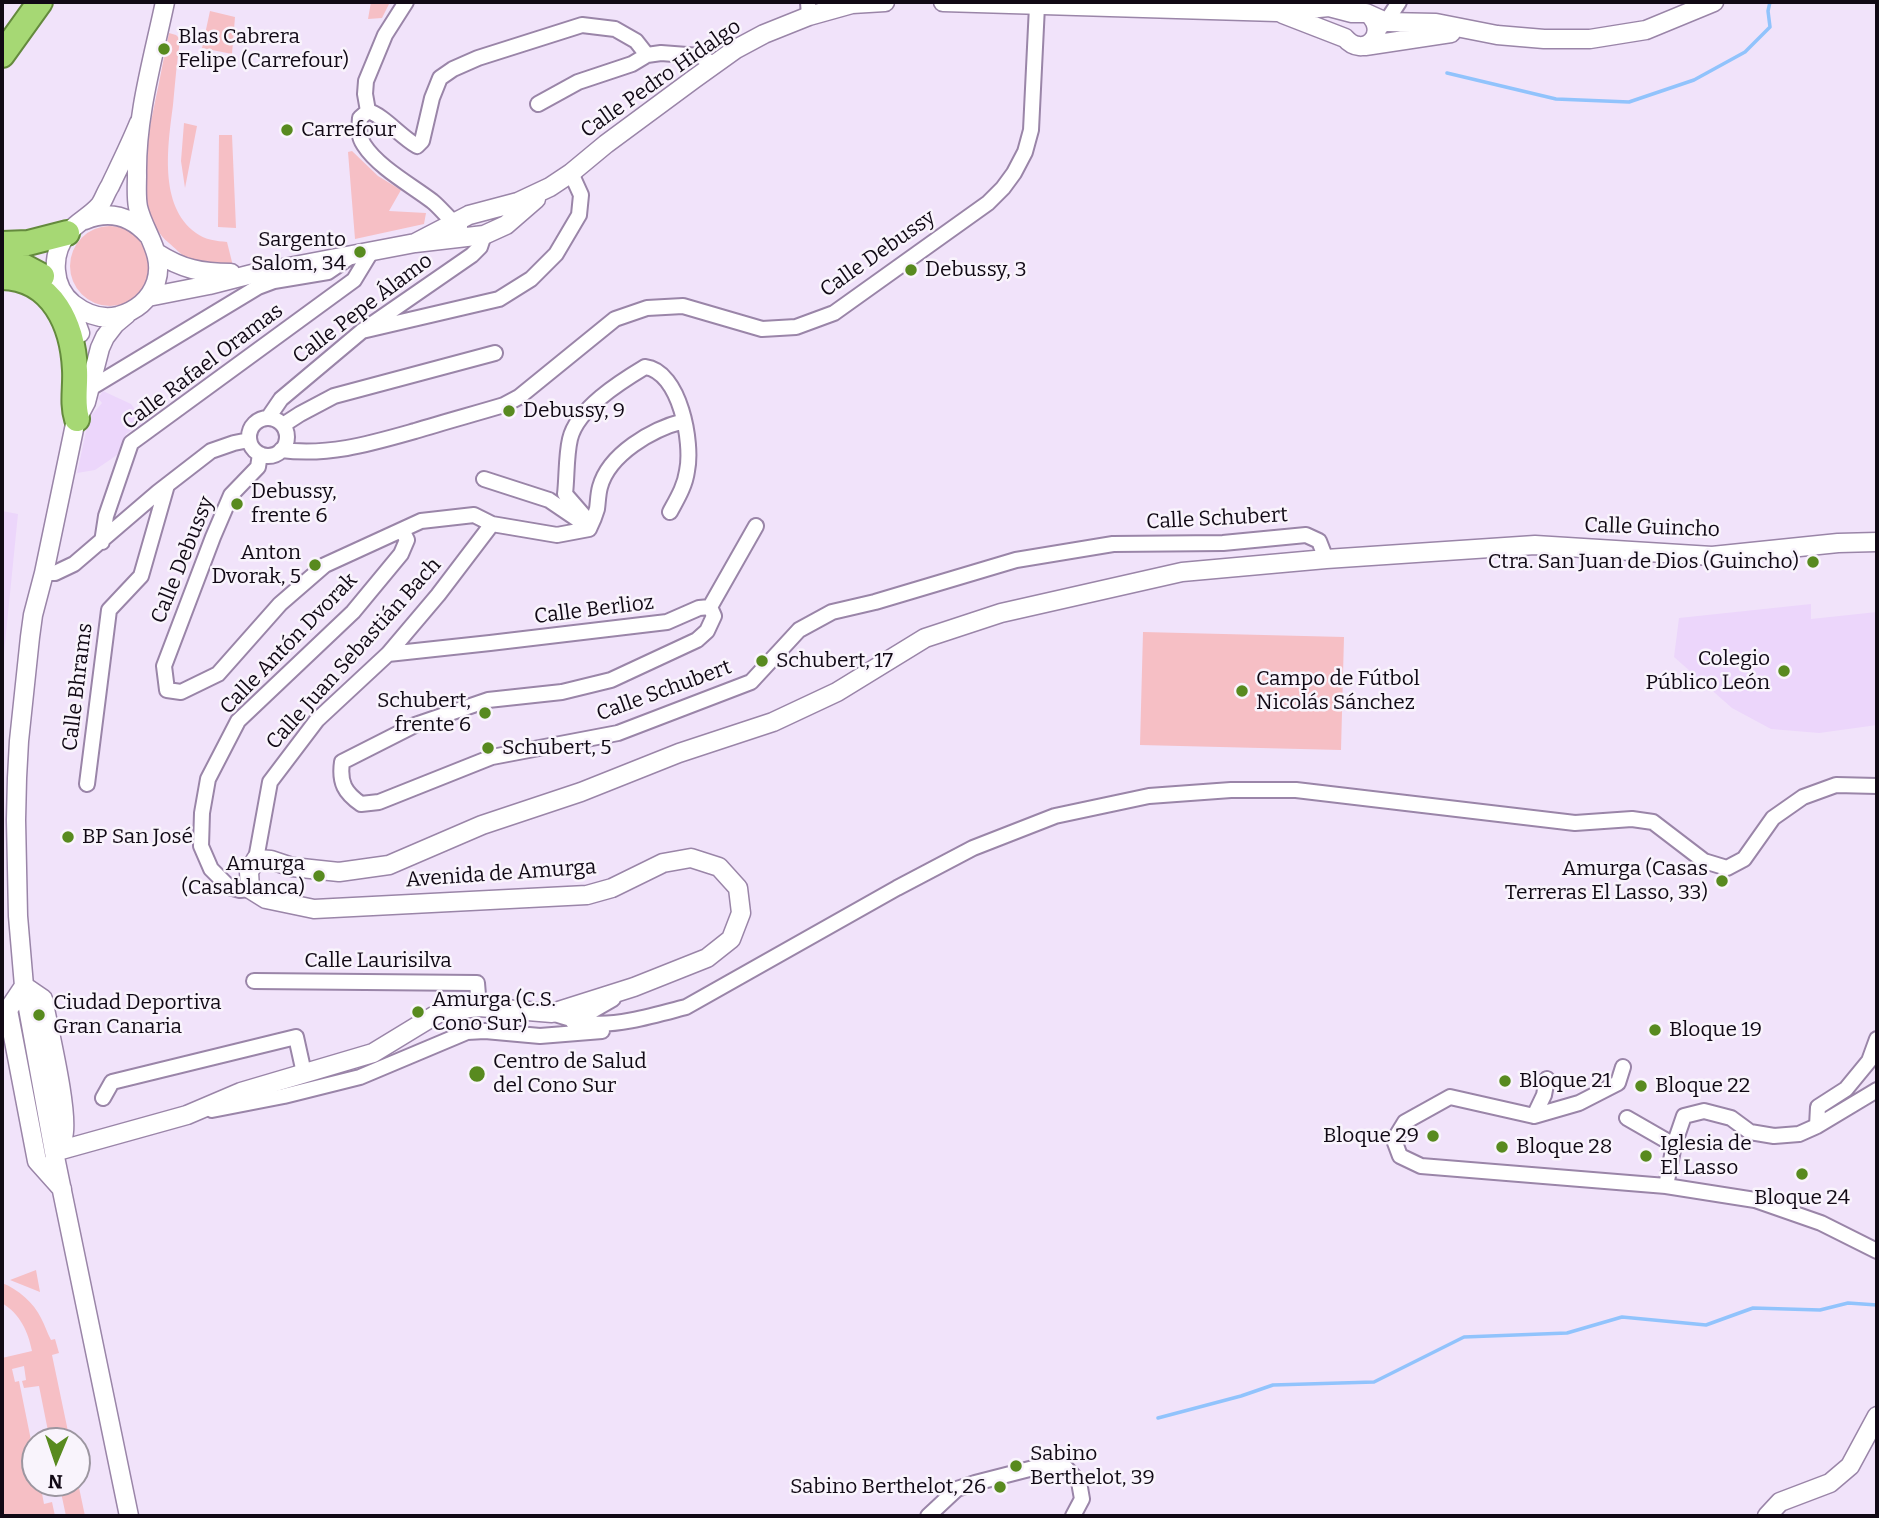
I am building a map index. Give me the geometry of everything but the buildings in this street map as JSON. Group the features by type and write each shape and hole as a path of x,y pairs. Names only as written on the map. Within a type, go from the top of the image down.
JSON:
{"highway":[{"path":"2,35 23,2"},
{"path":"2,55 40,2"},
{"path":"2,244 28,243 72,229"},
{"path":"2,257 10,258 47,278 65,295"},
{"path":"2,267 33,270"},
{"path":"2,277 23,281 43,292 66,320 74,355 74,408 77,419"}],"street":[{"path":"77,419 86,402 96,357 105,337 115,324 148,297 156,284 159,268 138,206 137,164 139,123 165,2"},
{"path":"406,2 385,35 366,81 368,111 360,118 358,133 378,161 434,203 446,228 480,236"},
{"name":"Calle Pedro Hidalgo","path":"148,297 415,243 480,236 506,225 606,144 736,49 808,9 885,2"},
{"path":"943,2 1277,12 1329,8 1370,17 1436,23 1497,35 1590,39 1646,30 1714,2"},
{"path":"1345,38 1342,32 1344,21 1370,17 1399,2"},
{"name":"Calle Debussy","path":"281,450 305,453 363,446 504,405 519,397 615,319 647,308 683,306 762,329 796,327 834,313 988,203 1014,173 1031,130 1037,6"},
{"path":"1277,12 1345,38 1353,45 1365,46 1474,31"},
{"path":"1365,46 1373,40 1370,17"},
{"name":"Calle Pedro Hidalgo","path":"368,111 377,114 417,146 422,141 432,98 440,78 453,68 478,58 582,25 615,29 636,41 647,55"},
{"path":"538,104 578,82 632,64 647,55 661,53 700,56 715,65"},
{"path":"129,1516 54,1152 24,986 18,916 16,820 23,702 33,615 77,419 82,380 81,343 75,317 56,275 55,260 59,246 72,229 100,205 139,123"},
{"path":"362,331 499,299 531,279 556,254 579,215 581,195 571,173"},
{"name":"Calle Pedro Hidalgo","path":"415,243 469,215 518,202 550,187"},
{"path":"497,208 505,214 506,225"},
{"path":"72,229 88,218 115,215 140,226 153,245"},
{"name":"Calle Pepe Álamo","path":"268,418 281,399 362,331 472,255 480,247 480,236"},
{"name":"Calle Pedro Hidalgo","path":"153,245 179,266 208,273 252,274"},
{"path":"89,389 258,287 274,281 328,272 363,253"},
{"name":"Calle Rafael Oramas","path":"102,542 106,516 131,443 354,280 363,253"},
{"path":"65,295 81,310 96,316 113,317 129,313"},
{"path":"283,425 334,396 495,353"},
{"path":"589,529 585,517 565,494 569,440 575,424 595,403 645,368 654,368 679,400 689,445 688,471 670,512"},
{"path":"268,418 278,421 283,425 286,435 285,445 281,450 271,455 260,454 251,446 251,428 268,418"},
{"path":"589,529 596,512 599,487 607,469 649,433 684,421"},
{"path":"44,573 66,570 211,451 249,440"},
{"name":"Calle Debussy","path":"167,690 164,666 213,537 231,495 258,467 260,454"},
{"path":"484,479 548,500 573,515 589,529"},
{"name":"Calle Bhrams","path":"87,784 109,610 141,576 167,485"},
{"name":"Calle Antón Dvorak","path":"167,690 181,692 218,674 279,604 325,565 421,522 474,515 492,524 558,535 589,529"},
{"name":"Calle Juan Sebastián Bach","path":"256,859 270,782 317,720 388,654 438,595 492,524"},
{"path":"710,607 756,526"},
{"name":"Calle Antón Dvorak","path":"250,889 229,887 211,869 201,846 201,813 208,779 238,721 353,612 401,554 407,540 402,530"},
{"name":"Calle Schubert","path":"710,607 714,616 708,631 697,640 611,680 562,692 488,700 415,725 342,762 340,774 347,794 362,804 379,802 492,757 618,733 751,682 799,631 832,612 1016,560 1113,544 1223,543 1306,535 1319,541 1326,559"},
{"name":"Calle Guincho","path":"256,859 271,860 292,867 339,872 389,865 482,825 581,792 679,753 773,722 837,692 925,638 1000,613 1182,572 1535,545 1712,556 1838,543 1877,542"},
{"name":"Calle Berlioz","path":"388,654 667,622 699,608 710,607"},
{"path":"551,1013 591,1024 609,1023 686,1007 973,848 1055,817 1149,796 1231,790 1296,790 1575,822 1632,819 1653,822 1704,861 1727,868 1744,859 1773,818 1803,797 1836,785 1877,786"},
{"name":"Avenida de Amurga","path":"187,1115 241,1092 373,1053 442,1011 480,1007 551,1013 634,987 706,958 731,939 741,914 738,888 719,867 691,858 663,863 612,888 587,895 314,909 266,900 250,889"},
{"path":"250,889 249,872 256,859"},
{"name":"Calle Laurisilva","path":"254,981 477,982 480,1007"},
{"path":"24,986 43,999 65,1120 63,1137 54,1152"},
{"path":"24,986 8,1010 37,1161 62,1189"},
{"name":"Avenida de Amurga","path":"54,1152 187,1115 284,1096 360,1077 467,1032 551,1035 634,987"},
{"path":"598,1007 609,1023"},
{"path":"551,1035 619,1029 653,1015"},
{"path":"103,1098 112,1082 296,1037 304,1073"},
{"path":"1817,1126 1818,1107 1846,1089 1869,1060 1877,1039"},
{"path":"1623,1067 1618,1083 1579,1104 1534,1116 1450,1097 1405,1122 1394,1140 1400,1156 1421,1166 1666,1186 1755,1200 1821,1223 1877,1251"},
{"path":"1534,1116 1544,1095 1547,1079"},
{"path":"1666,1186 1674,1145 1684,1116 1704,1111 1731,1118 1750,1132 1774,1136 1799,1134 1877,1090"},
{"path":"1627,1118 1674,1145"},
{"path":"65,1120 73,1134 90,1140"},
{"path":"31,1130 54,1152"},
{"path":"1767,1516 1780,1502 1830,1483 1850,1466 1877,1416"},
{"path":"928,1516 957,1489 1049,1464 1065,1467 1079,1482 1082,1499 1073,1516"}],"shaded area":[{"path":"371,2 390,2 382,18 368,19"},
{"path":"210,11 235,17 232,54 202,48"},
{"path":"169,33 180,39 169,138 168,174 171,191 184,221 196,233 207,239 227,242 233,266 184,256 157,229 149,213 145,195 145,157"},
{"path":"184,123 197,126 185,188 181,161"},
{"path":"219,135 232,135 236,228 218,227"},
{"path":"352,151 378,176 401,190 389,211 426,213 424,224 355,239 348,152"},
{"path":"110,226 125,229 138,238 147,251 150,266 147,281 138,294 125,303 110,306 95,303 82,294 73,281 70,266 73,251 82,238 95,229"},
{"path":"103,391 131,404 144,422 126,434 117,455 95,470 77,473 89,418 102,403 98,398"},
{"path":"2,511 18,514 3,663 2,663"},
{"name":"Colegio Público León","path":"1811,604 1811,619 1877,612 1877,725 1819,733 1771,729 1732,708 1674,657 1679,618"},
{"name":"Campo de Fútbol Nicolás Sánchez","path":"1143,632 1344,637 1341,750 1140,745"},
{"path":"36,1270 40,1292 10,1280"},
{"path":"2,1283 30,1302 51,1340 55,1339 59,1353 52,1355 67,1427 47,1427 39,1386 24,1388 24,1366 12,1369 15,1382 19,1381 28,1427 21,1427 21,1497 43,1497 44,1504 52,1502 55,1516 2,1516 2,1358 32,1351 22,1324 14,1312 2,1303"},
{"path":"62,1497 81,1497 85,1516 66,1516"}],"waterway":[{"path":"1447,73 1556,99 1629,102 1694,80 1745,52 1770,27 1770,2"},
{"path":"1158,1418 1273,1385 1374,1382 1464,1337 1567,1333 1622,1317 1706,1325 1753,1308 1820,1310 1848,1303 1877,1305"}],"place":[{"name":"Blas Cabrera Felipe (Carrefour)","path":"164,49"},
{"name":"Carrefour","path":"287,130"},
{"name":"Sargento Salom, 34","path":"360,252"},
{"name":"Debussy, 3","path":"911,270"},
{"name":"Debussy, 9","path":"509,411"},
{"name":"Debussy, frente 6","path":"237,504"},
{"name":"Ctra. San Juan de Dios (Guincho)","path":"1813,562"},
{"name":"Anton Dvorak, 5","path":"315,565"},
{"name":"Schubert, 17","path":"762,661"},
{"name":"Colegio Público León","path":"1784,671"},
{"name":"Campo de Fútbol Nicolás Sánchez","path":"1242,691"},
{"name":"Schubert, frente 6","path":"485,713"},
{"name":"Schubert, 5","path":"488,748"},
{"name":"BP San José","path":"68,837"},
{"name":"Amurga (Casablanca)","path":"319,876"},
{"name":"Amurga (Casas Terreras El Lasso, 33)","path":"1722,881"},
{"name":"Amurga (C.S. Cono Sur)","path":"418,1012"},
{"name":"Ciudad Deportiva Gran Canaria","path":"39,1015"},
{"name":"Bloque 19","path":"1655,1030"},
{"name":"Centro de Salud del Cono Sur","path":"477,1074"},
{"name":"Bloque 21","path":"1505,1081"},
{"name":"Bloque 22","path":"1641,1086"},
{"name":"Bloque 29","path":"1433,1136"},
{"name":"Bloque 28","path":"1502,1147"},
{"name":"Iglesia de El Lasso","path":"1646,1156"},
{"name":"Bloque 24","path":"1802,1174"},
{"name":"Sabino Berthelot, 39","path":"1016,1466"},
{"name":"Sabino Berthelot, 26","path":"1000,1487"}]}
